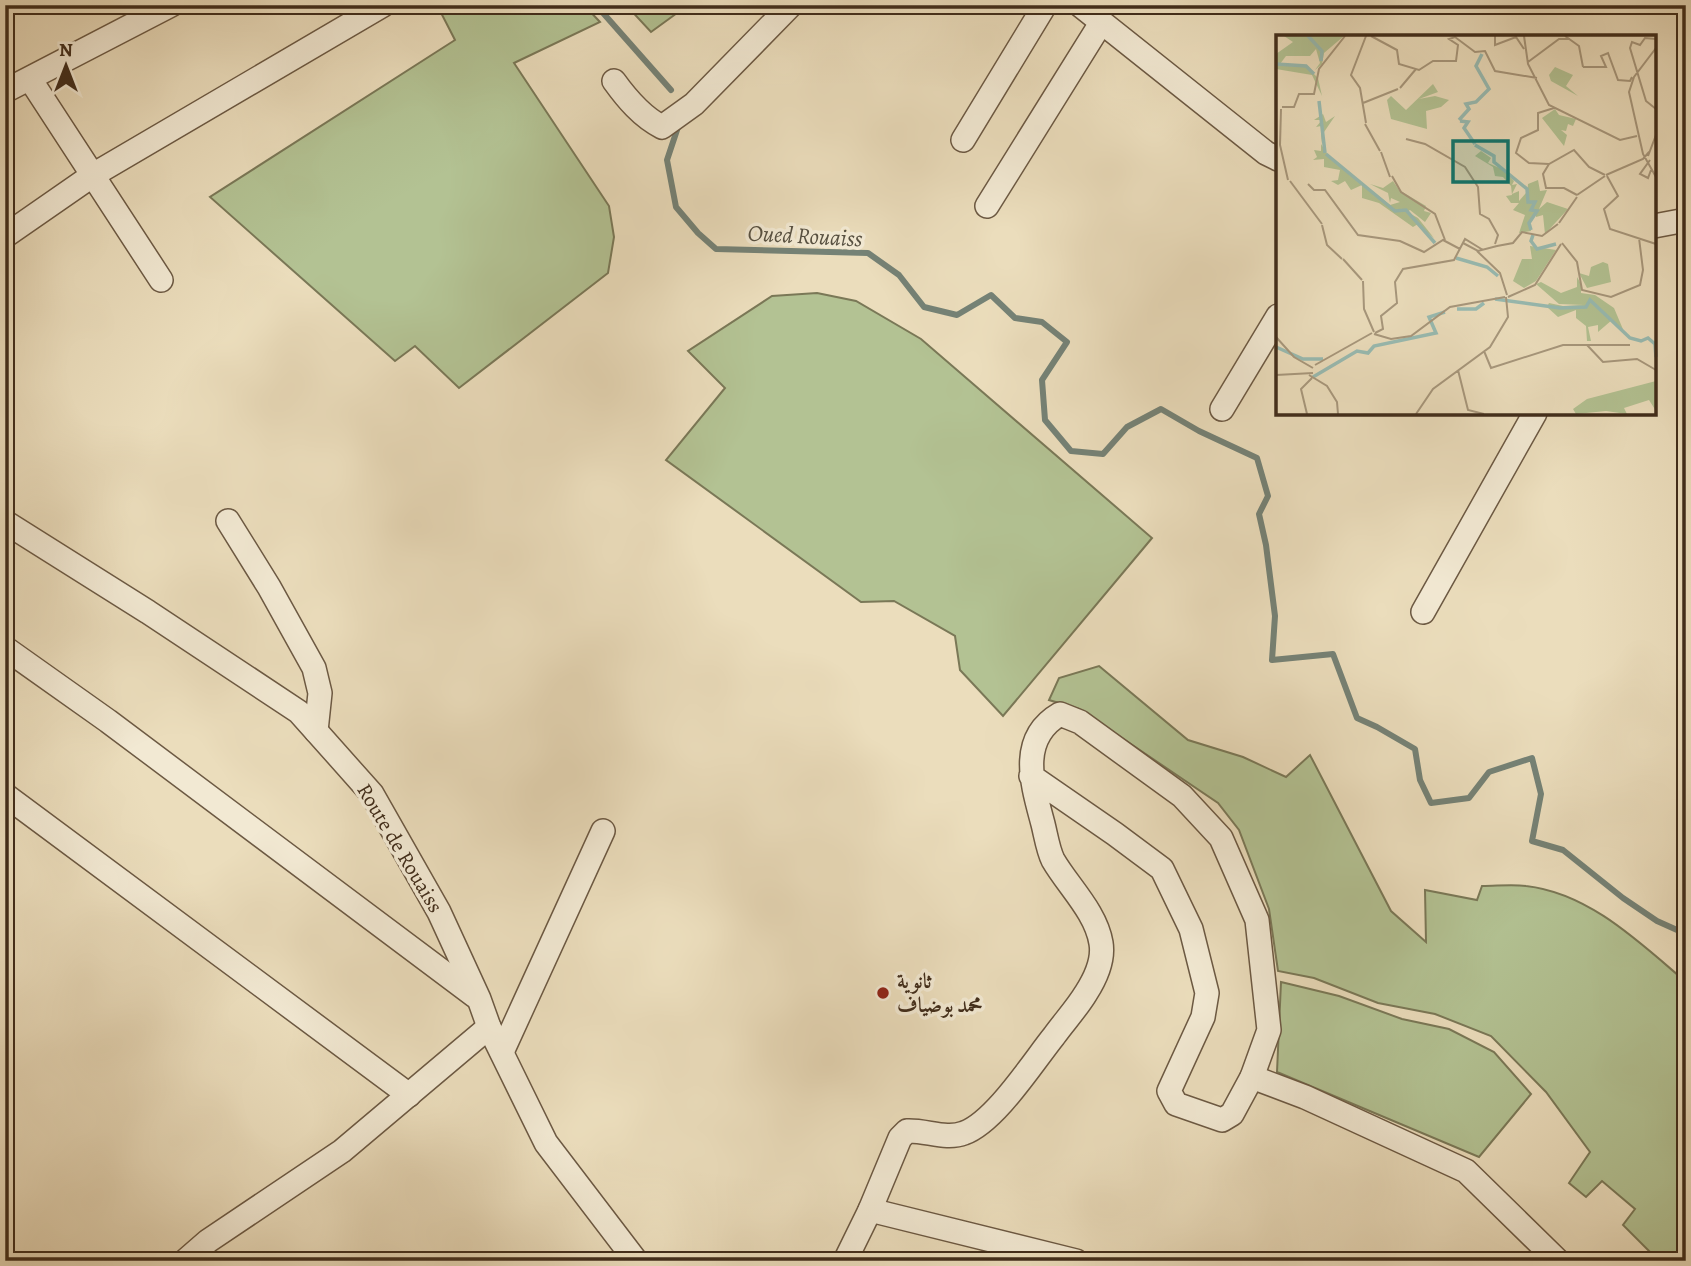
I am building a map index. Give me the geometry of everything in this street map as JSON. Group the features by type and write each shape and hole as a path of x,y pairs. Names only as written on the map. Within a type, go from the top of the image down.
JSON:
{"street":[{"path":"5,91 171,5"},
{"path":"5,236 93,175 383,5"},
{"path":"614,81 632,104 652,122 662,127 694,104 791,5"},
{"path":"963,140 1045,5"},
{"path":"1080,5 1266,153 1276,158"},
{"path":"986,206 1101,23"},
{"path":"30,79 161,280"},
{"path":"1656,226 1686,220"},
{"path":"1222,409 1276,319"},
{"path":"1423,612 1534,415"},
{"name":"Route de Rouaiss","path":"5,522 299,712 372,794 439,912 489,1027 546,1143 636,1261"},
{"path":"228,522 269,587 314,668 320,693 316,731"},
{"path":"5,648 108,721 479,999"},
{"path":"845,1261 900,1138 907,1131 916,1130 949,1137 965,1133 979,1125 1003,1101 1086,995 1100,966 1101,943 1093,920 1052,858 1031,776 1036,740 1047,722 1060,714 1080,722 1182,796 1221,838 1256,920 1269,1030 1252,1077 1232,1114 1222,1120 1176,1104 1168,1091 1203,1017 1207,993 1191,929 1162,869 1031,776"},
{"path":"5,795 409,1095"},
{"path":"502,1052 603,831"},
{"path":"185,1261 208,1241 342,1151 489,1027"},
{"path":"1252,1077 1305,1097 1465,1171 1558,1261"},
{"path":"870,1210 1076,1261"}],"green space":[{"path":"437,5 584,5 600,22 514,63 609,206 614,237 608,273 459,388 415,346 395,361 210,197 455,40"},
{"path":"626,5 688,5 651,32"},
{"path":"817,293 856,301 921,339 1152,538 1003,716 960,670 955,636 894,601 861,602 666,460 725,388 688,351 772,296"},
{"path":"1099,666 1188,740 1243,757 1286,777 1310,755 1391,911 1426,942 1425,890 1477,900 1482,886 1526,886 1549,890 1592,909 1631,936 1686,982 1686,1261 1659,1261 1623,1225 1635,1209 1602,1181 1586,1197 1569,1183 1590,1152 1546,1092 1491,1036 1435,1014 1378,1003 1314,978 1278,971 1269,909 1239,830 1218,803 1079,709 1049,700 1059,678"},
{"path":"1281,982 1339,996 1402,1019 1449,1029 1494,1052 1531,1094 1479,1157 1277,1072"}],"waterway":[{"name":"Oued Rouaiss","path":"596,5 671,90"},
{"name":"Oued Rouaiss","path":"678,127 667,160 676,207 716,249 868,253 899,275 924,307 957,315 991,295 1015,318 1042,322 1067,342 1042,380 1045,420 1071,451 1103,454 1127,427 1161,409 1199,431 1257,458 1268,496 1259,514 1266,545 1275,616 1272,660 1333,654 1357,718 1415,749 1420,780 1431,803 1469,798 1489,772 1532,758 1541,794 1532,841 1563,850 1623,898 1657,921 1686,934"}],"place":[{"name":"ثانوية محمد بوضياف","path":"883,993"}]}
